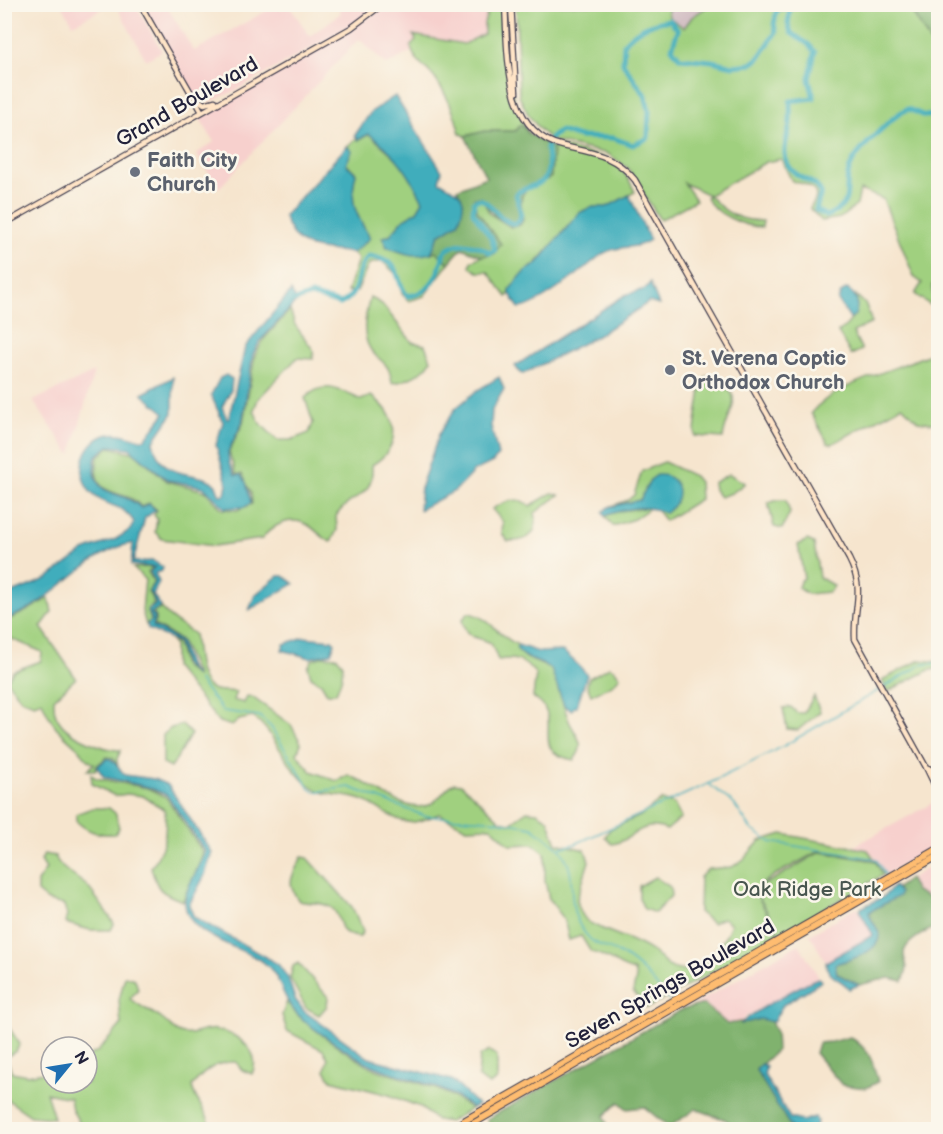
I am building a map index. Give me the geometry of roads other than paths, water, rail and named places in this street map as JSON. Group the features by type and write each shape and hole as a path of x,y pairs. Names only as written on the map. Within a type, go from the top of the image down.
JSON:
{"main road":[{"name":"Seven Springs Boulevard","path":"448,1130 461,1126 592,1055 680,998 881,886 939,849"},
{"name":"Seven Springs Boulevard","path":"897,876 939,856"},
{"name":"Seven Springs Boulevard","path":"490,1110 650,1014 675,1006 730,969 881,886"},
{"path":"592,1055 650,1014"},
{"path":"453,1130 461,1126"},
{"path":"435,1130 432,1128 441,1130"}],"street":[{"path":"140,4 202,112"},
{"name":"Grand Boulevard","path":"4,224 366,19 383,4"},
{"path":"505,4 510,76 523,116 541,136 555,143 607,155 627,170 635,180 853,567 860,590 854,623 855,639 939,792"},
{"path":"511,4 517,102"},
{"path":"192,95 201,103 207,104 234,94"},
{"path":"926,768 939,783"}],"water":[{"path":"395,96 442,171 439,181 457,192 463,201 458,223 439,235 431,253 408,254 387,247 382,237 389,236 404,219 417,211 423,201 407,172 386,148 369,134 358,140 355,135 371,112"},
{"path":"347,146 352,151 346,164 356,173 353,200 360,221 370,238 353,253 319,249 302,243 289,228 284,216"},
{"path":"629,195 650,240 644,244 603,254 547,296 519,308 510,294 510,289 525,271 536,265 579,213 591,207 607,207"},
{"path":"650,283 659,305 649,302 597,336 523,374 515,366 625,295 645,289"},
{"path":"847,289 853,294 857,303 856,314 850,319 838,301 841,293"},
{"path":"291,291 297,301 261,340 253,354 242,423 228,452 229,463 235,475 241,475 246,482 251,503 245,507 225,508 203,487 168,480 129,448 109,446 96,456 95,471 101,487 124,497 141,508 149,504 156,510 145,518 133,562 153,561 163,567 162,571 155,573 159,582 153,595 161,606 151,613 155,617 153,626 180,641 188,665 196,677 184,664 178,642 148,629 147,624 152,620 148,611 156,604 149,591 155,581 150,572 155,567 131,565 133,543 98,557 38,603 5,619 5,596 46,579 84,551 116,539 130,530 134,522 125,512 96,497 89,490 84,481 83,462 92,444 109,434 145,439 165,413 142,394 173,377 173,413 153,442 158,456 165,465 174,470 211,481 217,487 220,495 225,494 227,483 216,445 223,422 211,395 220,378 226,375 232,379 231,390 222,407 227,419 229,418 245,347"},
{"path":"499,377 504,389 492,410 491,426 498,455 493,462 474,471 455,491 419,510 421,486 439,434 455,409 476,391"},
{"path":"657,475 671,478 678,488 678,495 672,508 665,513 658,510 635,508 605,516 603,512 609,507 640,500 650,480"},
{"path":"278,576 284,576 294,584 249,610 255,595"},
{"path":"304,637 332,640 335,643 331,653 310,658 282,650 284,644"},
{"path":"518,645 539,652 562,651 579,666 587,675 577,705 571,710 564,706 551,669 523,655 516,648"},
{"path":"106,759 111,759 125,775 154,779 168,785 212,852 205,875 189,905 194,917 278,964 288,978 295,999 304,1011 369,1058 452,1080 478,1105 472,1108 445,1091 386,1071 357,1057 298,1015 288,1002 273,972 263,962 215,939 194,923 187,914 185,902 190,883 205,851 167,795 148,787 104,777 97,767"},
{"path":"894,886 900,893 899,896 869,912 879,934 875,946 863,954 835,964 837,974 859,985 849,989 829,972 826,962 873,935 860,912 861,908 883,897"},
{"path":"819,978 821,981 819,983 783,1005 773,1022 760,1019 741,1024 777,999"},
{"path":"762,1064 766,1066 764,1075 790,1118 802,1121 815,1117 817,1121 815,1129 792,1129 756,1070"}],"waterway":[{"path":"291,302 311,295 340,304 353,293 360,269 369,256 393,266 407,296 420,293 430,286 439,269 443,254 448,249 466,244 490,253 495,250 492,239 473,212 474,201 480,199 485,201 509,222 514,224 519,221 521,214 516,194 545,178 548,171 547,147 553,136 561,131 579,137 613,138 633,145 648,138 649,110 645,95 623,63 624,43 639,30 656,23 670,20 678,30 672,48 680,58 712,61 733,66 751,64 759,58 776,32 774,24 777,10 787,7 790,12 788,23 791,33 808,44 815,52 809,79 814,98 790,101 790,123 785,158 795,173 812,183 821,192 816,210 826,216 843,205 852,163 877,133 908,109 925,116 938,115"},
{"path":"198,680 223,711 259,716 271,727 309,788 315,792 349,787 425,816 491,820 532,827 559,848 575,844 710,783 782,747 920,665 938,663"},
{"path":"710,785 734,804 751,829 770,842 876,859 886,876"},
{"path":"560,849 567,860 575,916 581,927 590,939 634,963 669,1001"}],"place":[{"name":"Faith City Church","path":"135,172"},
{"name":"St. Verena Coptic Orthodox Church","path":"670,370"}],"park label":[{"name":"Oak Ridge Park","path":"807,889"}]}
